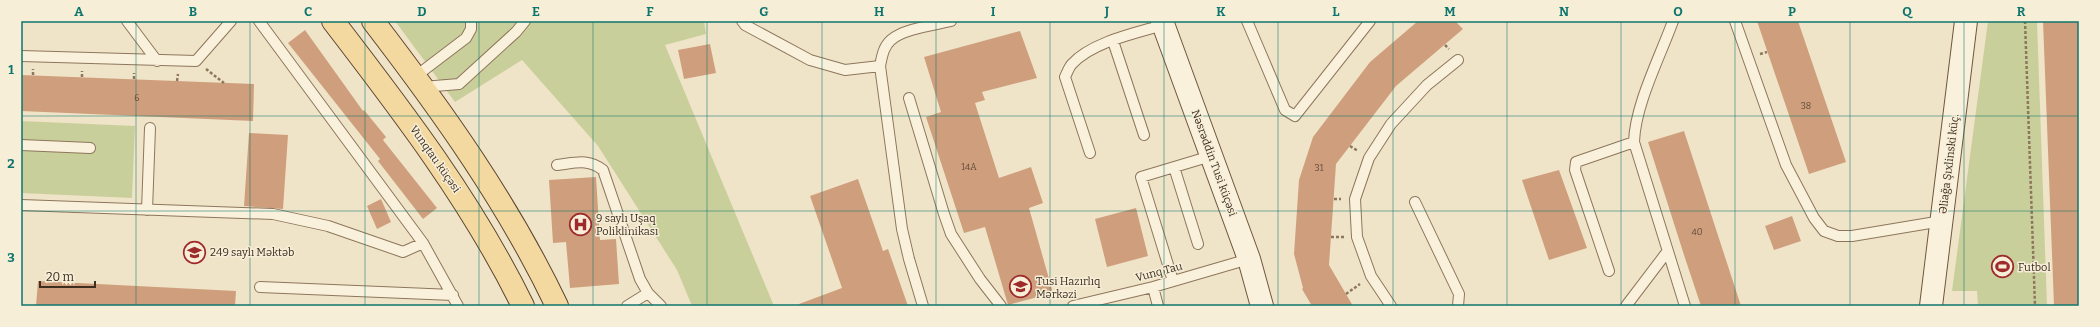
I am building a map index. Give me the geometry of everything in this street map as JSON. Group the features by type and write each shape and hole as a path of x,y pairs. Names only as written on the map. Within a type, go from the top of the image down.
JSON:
{"main road":[{"name":"Vunqtau küçəsi","path":"333,21 438,161 485,233 523,306"},
{"path":"373,21 419,82 511,218 557,306"},
{"name":"Əliağa Şıxlinski küç.","path":"1931,306 1966,21"},
{"name":"Nəsrəddin Tusi küçəsi","path":"1163,23 1249,259 1262,306"}],"lane":[{"path":"127,21 157,61"},
{"path":"21,56 196,61 231,21"},
{"path":"259,21 423,243 458,306"},
{"path":"419,82 466,38 470,30 471,21"},
{"path":"419,82 459,84 516,32 525,21"},
{"path":"742,21 745,25 810,60 845,70 880,66"},
{"path":"923,306 902,229 880,66 883,51 890,40 927,24 951,21"},
{"path":"1247,21 1285,110 1294,116 1370,21"},
{"path":"1673,21 1642,102 1634,130 1634,142 1685,306"},
{"path":"1735,21 1786,165 1814,218 1824,231 1838,236 1852,236 1942,221"},
{"path":"1090,153 1064,77 1071,64 1086,52 1163,23"},
{"path":"1113,41 1144,135"},
{"path":"1391,306 1371,276 1357,237 1355,199 1369,158 1391,124 1427,86 1458,60"},
{"path":"909,98 951,234 980,279 1000,306"},
{"path":"147,210 150,128"},
{"path":"1609,270 1575,170 1576,162 1634,142"},
{"path":"21,145 90,148"},
{"path":"1173,281 1141,177 1211,156"},
{"path":"557,165 584,162 595,163 603,170 640,279 648,293 661,306"},
{"path":"1174,167 1198,244"},
{"path":"1415,202 1459,294 1458,306"},
{"path":"21,205 273,214 328,226 404,252 423,243"},
{"path":"1626,306 1667,252"},
{"name":"Vunq Tau","path":"1073,306 1153,287 1249,259"},
{"path":"260,287 453,295"},
{"path":"1153,287 1158,306"},
{"path":"627,306 648,293"}],"path":[{"path":"2025,21 2035,306"},
{"path":"196,61 224,83"}],"green space":[{"path":"395,21 704,21 706,34 665,45 774,306 692,306 677,270 598,146 522,60 455,102"},
{"path":"1988,21 2037,21 2047,306 1978,306 1977,291 1952,291"},
{"path":"21,121 135,126 132,198 21,193"}],"building":[{"path":"1418,21 1455,21 1463,29 1396,86 1336,164 1329,265 1353,306 1312,306 1302,289 1294,254 1299,180 1313,137 1370,62"},
{"path":"1757,21 1798,21 1846,162 1809,174"},
{"path":"2043,21 2079,21 2079,306 2054,306"},
{"path":"305,30 363,111 364,110 386,137 383,140 437,208 423,219 378,161 380,159 288,43"},
{"path":"1020,31 1037,78 982,92 985,100 975,103 999,178 1031,167 1043,203 1029,208 1053,293 1008,305 985,227 964,233 926,117 941,112 924,57"},
{"path":"710,44 716,73 684,79 678,50"},
{"path":"21,75 254,84 253,121 21,111"},
{"path":"1684,131 1741,306 1701,306 1684,255 1648,142"},
{"path":"249,133 288,135 283,209 244,206"},
{"path":"1559,170 1587,248 1549,260 1522,180"},
{"path":"596,177 600,240 616,239 619,284 570,288 566,242 553,243 549,180"},
{"path":"858,179 883,251 888,249 908,306 799,306 799,304 842,288 810,196"},
{"path":"381,199 391,222 377,229 367,206"},
{"path":"1136,208 1148,256 1107,267 1095,219"},
{"path":"1792,216 1801,241 1774,250 1765,226"},
{"path":"38,281 236,291 235,306 36,306"}],"place":[{"name":"9 saylı Uşaq Poliklinikası","path":"580,224"},
{"name":"249 saylı Məktəb","path":"195,252"},
{"name":"Futbol","path":"2003,267"},
{"name":"Tusi Hazırlıq Mərkəzi","path":"1021,287"}]}
